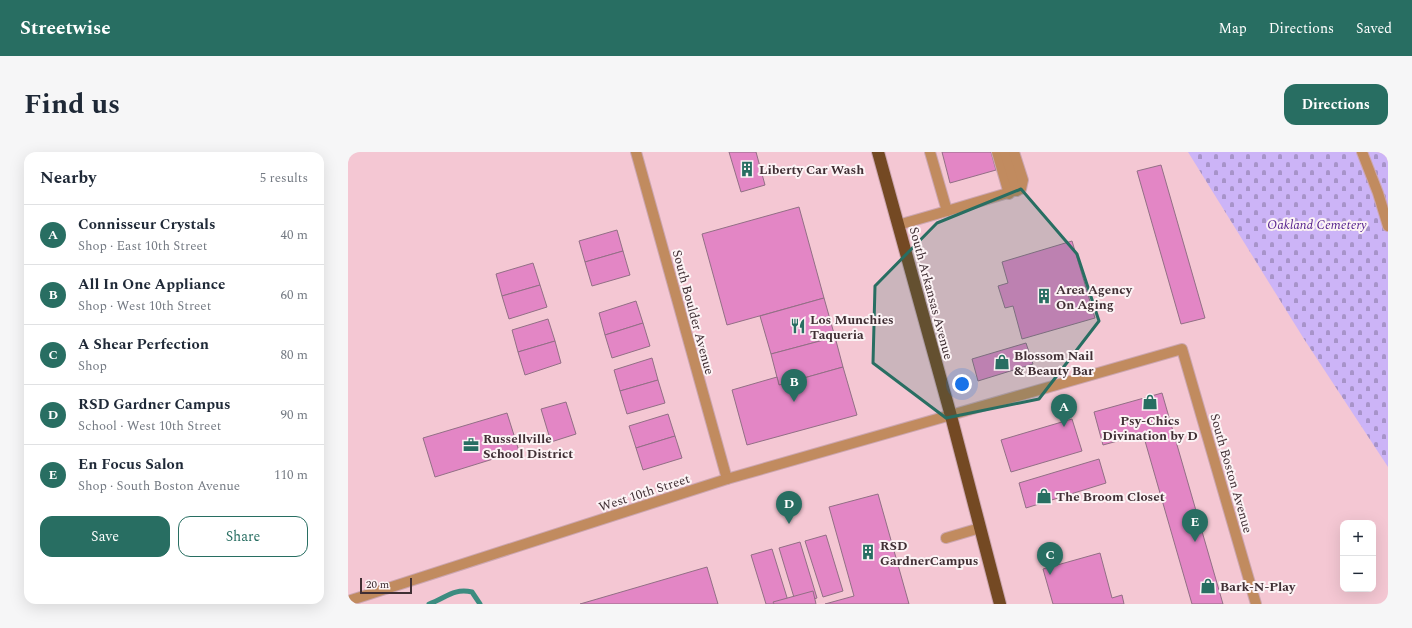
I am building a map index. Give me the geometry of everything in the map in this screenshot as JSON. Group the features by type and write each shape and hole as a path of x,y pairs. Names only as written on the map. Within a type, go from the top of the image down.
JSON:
{"highway":[{"name":"South Arkansas Avenue","path":"878,152 951,416 1000,604"}],"street":[{"name":"South Boulder Avenue","path":"636,152 727,478"},
{"path":"930,152 947,211"},
{"path":"997,152 1013,193"},
{"path":"1005,152 1013,193"},
{"path":"898,225 1020,190 1022,180 1014,152"},
{"path":"1362,152 1378,193 1388,226"},
{"path":"1378,193 1388,199"},
{"name":"West 10th Street","path":"348,601 727,478 951,416 1182,349"},
{"name":"South Boston Avenue","path":"1182,349 1256,604"},
{"path":"946,538 980,528"}],"highlighted area":[{"path":"1021,189 1077,254 1099,321 1039,399 946,418 873,363 875,286 937,223"}],"green space":[{"name":"Oakland Cemetery","path":"1188,152 1388,152 1388,467 1304,339"}],"building":[{"name":"Liberty Car Wash","path":"729,152 756,152 765,185 741,192"},
{"path":"942,152 991,152 996,170 950,183"},
{"path":"1161,165 1205,318 1181,324 1137,171"},
{"path":"799,207 824,298 727,325 702,234"},
{"path":"617,230 623,251 585,262 579,241"},
{"name":"Area Agency On Aging","path":"1072,241 1095,318 1022,339 1013,306 1005,308 998,286 1008,283 1002,262"},
{"path":"623,251 630,275 592,286 585,262"},
{"path":"533,263 540,285 502,296 496,274"},
{"path":"540,285 547,307 509,319 502,296"},
{"name":"Los Munchies Taqueria","path":"824,298 835,337 771,354 760,316"},
{"path":"636,301 643,323 605,335 599,313"},
{"path":"548,319 555,341 518,352 512,330"},
{"path":"643,323 650,346 612,358 605,335"},
{"path":"835,337 843,367 779,385 771,354"},
{"path":"555,341 561,363 525,375 518,352"},
{"name":"Blossom Nail & Beauty Bar","path":"1026,343 1033,364 978,381 972,359"},
{"path":"652,358 658,380 620,391 614,370"},
{"path":"843,367 857,415 747,445 732,390 777,377 779,385"},
{"path":"658,380 665,403 627,414 620,391"},
{"path":"1162,393 1223,604 1192,604 1143,434 1103,445 1094,412"},
{"path":"566,402 576,434 551,442 541,409"},
{"name":"Russellville School District","path":"507,413 519,451 435,477 423,438"},
{"path":"668,414 675,436 636,448 629,426"},
{"path":"1072,419 1082,451 1011,472 1001,440"},
{"path":"675,436 682,458 643,470 636,448"},
{"name":"The Broom Closet","path":"1099,459 1106,483 1026,508 1019,483"},
{"name":"RSD GardnerCampus","path":"878,494 909,604 825,604 854,596 829,507"},
{"path":"826,535 843,591 823,597 805,541"},
{"path":"800,542 817,598 796,604 779,548"},
{"path":"772,549 789,604 766,604 751,555"},
{"path":"1100,553 1112,598 1122,595 1124,604 1053,604 1043,569"},
{"path":"707,567 718,604 580,604"},
{"path":"813,591 816,604 774,604 773,602"}],"waterway":[{"path":"429,604 460,591 472,592 480,604"}],"place":[{"name":"Liberty Car Wash","path":"747,169"},
{"name":"Area Agency On Aging","path":"1044,296"},
{"name":"Los Munchies Taqueria","path":"798,326"},
{"name":"Blossom Nail & Beauty Bar","path":"1002,362"},
{"name":"All In One Appliance","path":"794,402"},
{"name":"Psy-Chics Divination by D","path":"1150,402"},
{"name":"Connisseur Crystals","path":"1064,427"},
{"name":"Russellville School District","path":"471,445"},
{"name":"The Broom Closet","path":"1044,496"},
{"name":"RSD Gardner Campus","path":"789,524"},
{"name":"En Focus Salon","path":"1195,542"},
{"name":"RSD GardnerCampus","path":"868,552"},
{"name":"A Shear Perfection","path":"1050,575"},
{"name":"Bark-N-Play","path":"1208,586"}]}
